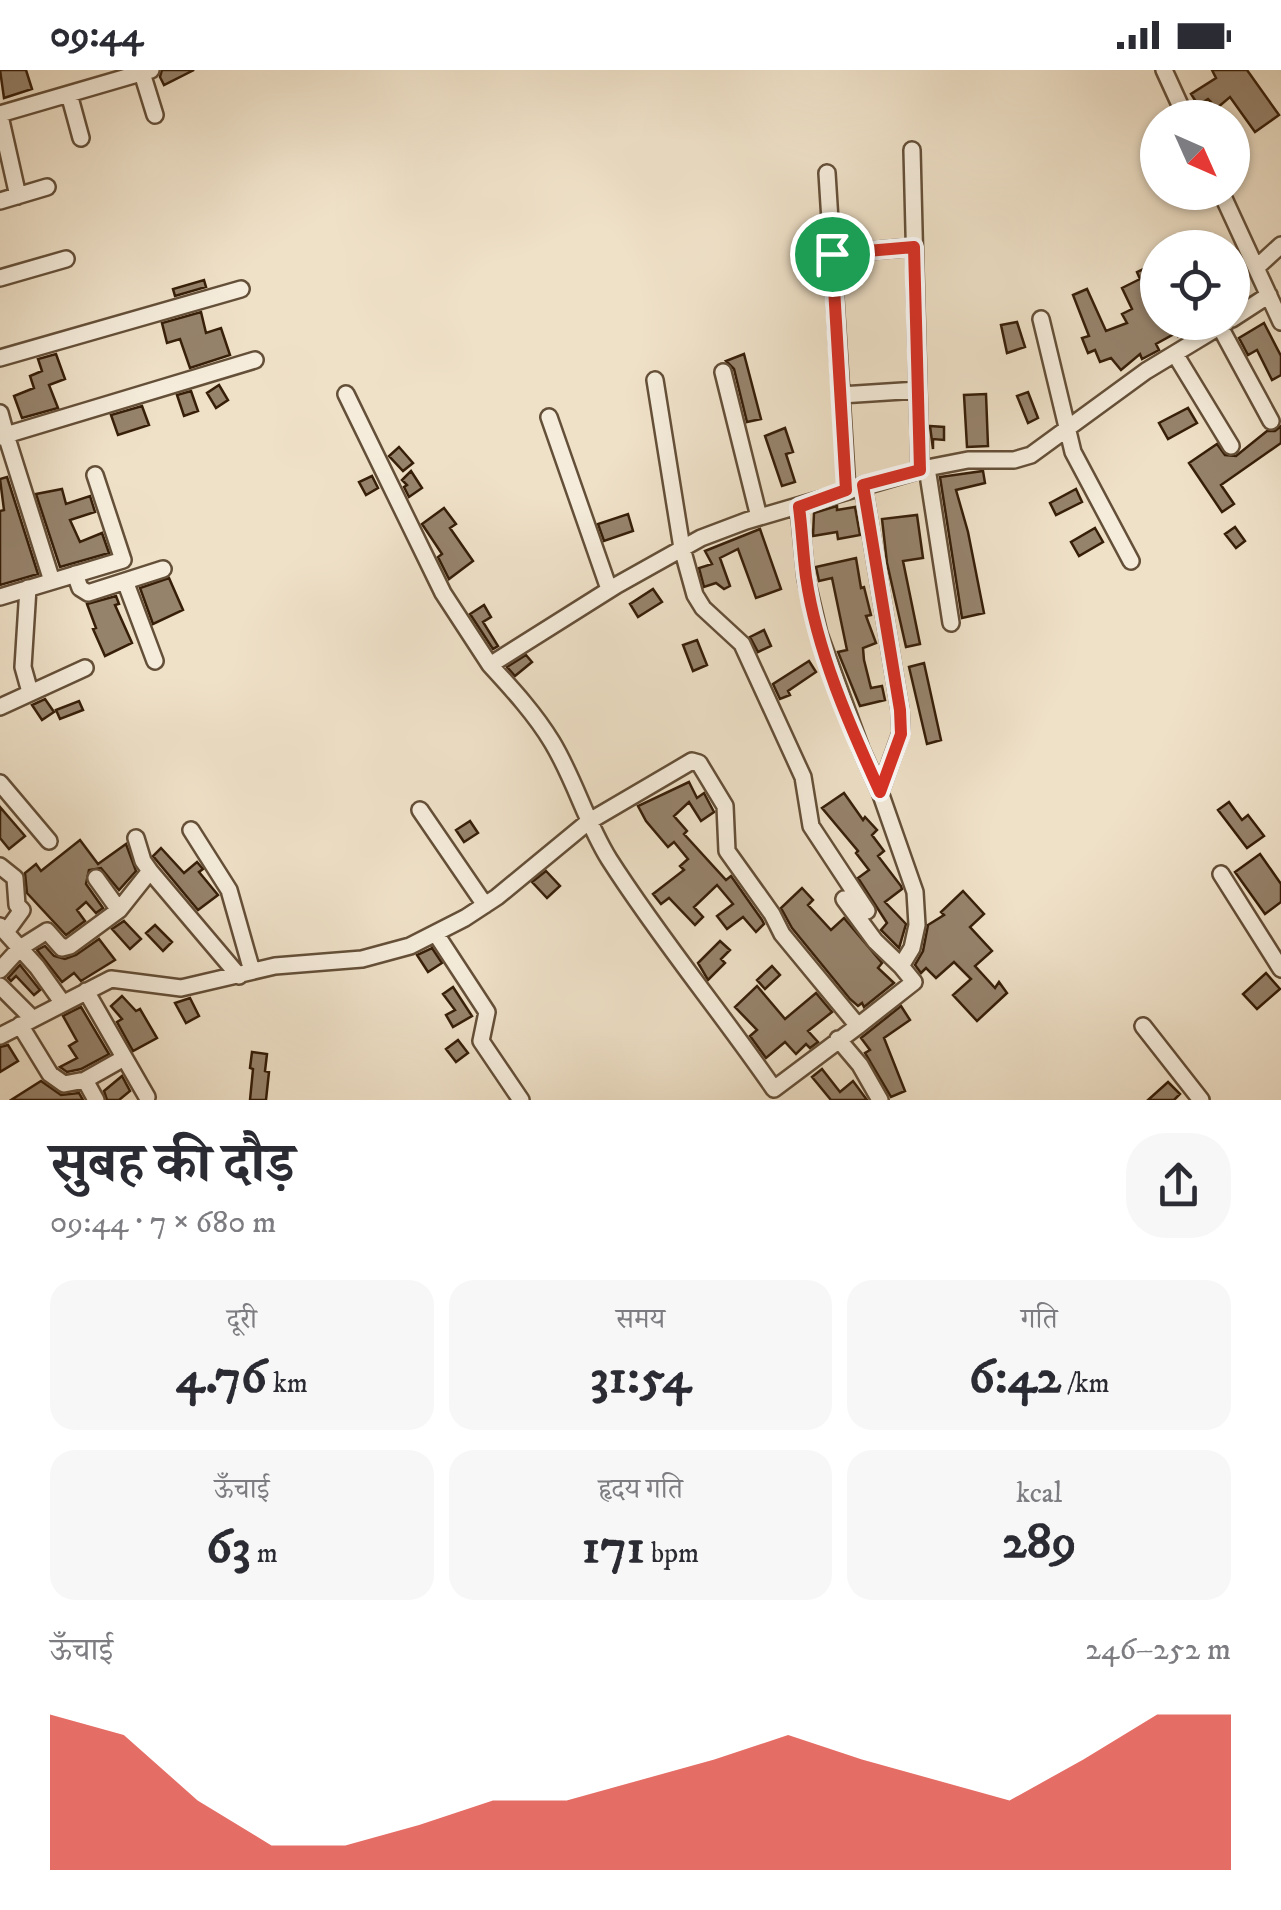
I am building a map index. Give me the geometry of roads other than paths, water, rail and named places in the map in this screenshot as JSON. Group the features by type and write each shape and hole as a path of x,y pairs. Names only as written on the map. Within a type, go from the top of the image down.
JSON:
{"street":[{"path":"1164,70 1178,100"},
{"path":"18,196 0,115 147,71 154,115"},
{"path":"69,94 81,138"},
{"path":"912,150 923,469 951,624"},
{"path":"827,173 846,490"},
{"path":"0,201 47,187"},
{"path":"1229,210 1281,322"},
{"path":"1256,268 1281,245"},
{"path":"832,254 914,247"},
{"path":"0,278 66,259"},
{"path":"0,358 241,290"},
{"path":"1250,308 1268,296"},
{"path":"1041,319 1065,428 1082,474 1131,561"},
{"path":"490,665 609,589 701,538 923,469 968,460 1014,460 1031,455 1065,428 1198,340"},
{"path":"1234,340 1270,421"},
{"path":"1175,354 1230,446"},
{"path":"3,436 256,360"},
{"path":"724,372 759,517"},
{"path":"654,380 682,548 695,595 702,608 742,644 803,778 812,826 867,910"},
{"path":"840,395 918,390"},
{"path":"346,394 443,593 490,665 526,704 553,743 588,822 633,897 778,1095 838,1040 914,982 875,941 844,898"},
{"path":"0,414 3,436 52,581"},
{"path":"549,417 609,589"},
{"path":"0,596 123,560 95,475"},
{"path":"863,485 900,710 901,734 880,792"},
{"path":"799,507 806,579 819,634 880,792 918,909 912,948 902,966"},
{"path":"75,574 80,588 88,593 163,568"},
{"path":"125,582 155,661"},
{"path":"28,588 23,666 30,692"},
{"path":"0,707 85,668"},
{"path":"0,1036 111,980 181,988 246,973 362,959 410,946 485,905 588,822 686,762 699,763 725,806 727,851 778,922 782,934 858,1026"},
{"path":"0,783 49,841"},
{"path":"420,810 485,905"},
{"path":"191,830 229,890 246,973"},
{"path":"136,838 150,870 246,973"},
{"path":"0,866 15,878 17,905 22,910 3,929 62,1002"},
{"path":"0,970 20,948 47,931 66,948 120,910 150,870"},
{"path":"1220,874 1281,967"},
{"path":"96,878 120,910"},
{"path":"436,934 486,1012 481,1041 521,1100"},
{"path":"0,986 26,1022 50,1074 64,1084 85,1080 124,1058"},
{"path":"86,991 147,1097"},
{"path":"1143,1026 1201,1100"},
{"path":"838,1040 860,1064 880,1100"},
{"path":"85,1080 96,1100"}]}
